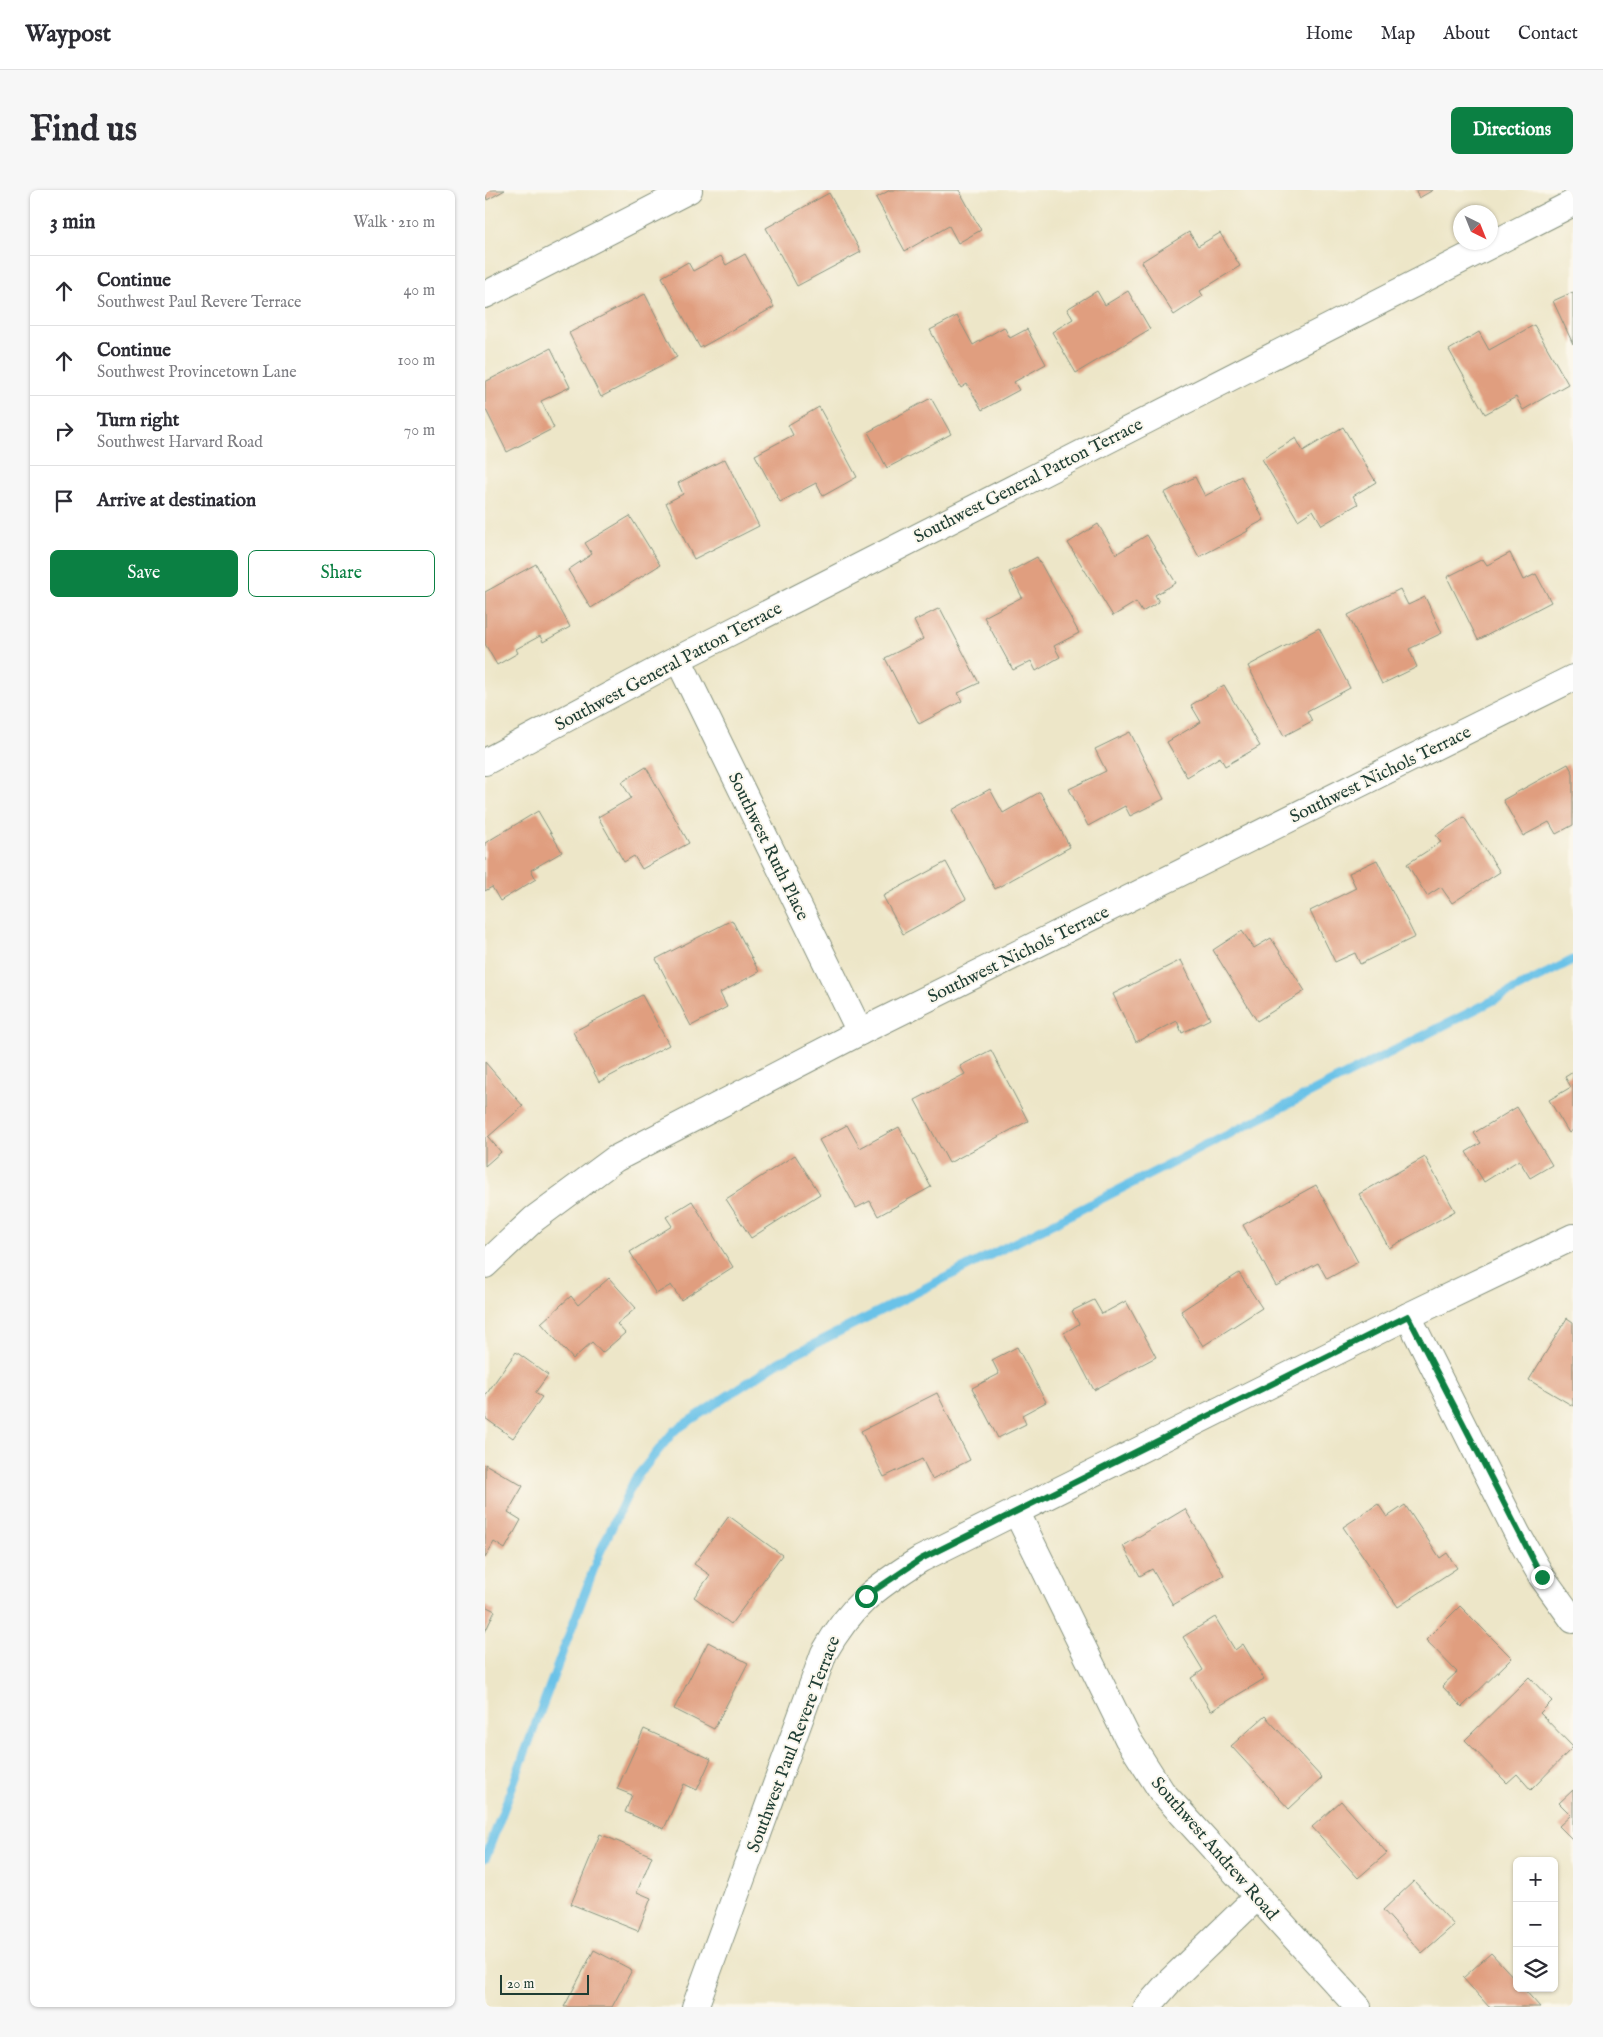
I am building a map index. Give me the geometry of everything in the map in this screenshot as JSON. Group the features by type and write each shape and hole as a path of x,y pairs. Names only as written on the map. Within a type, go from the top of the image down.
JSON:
{"street":[{"path":"485,295 689,190"},
{"name":"Southwest General Patton Terrace","path":"485,762 678,659 1573,203"},
{"name":"Southwest Ruth Place","path":"678,659 860,1032"},
{"name":"Southwest Nichols Terrace","path":"485,1265 534,1219 615,1159 860,1032 1573,678"},
{"name":"Southwest Paul Revere Terrace","path":"695,2007 824,1653 839,1626 866,1596 921,1559 1408,1316 1573,1238"},
{"path":"1408,1316 1519,1535 1542,1577 1573,1620"},
{"name":"Southwest Andrew Road","path":"1016,1511 1128,1739 1145,1768 1162,1792 1359,2007"},
{"path":"1147,2007 1170,1981 1257,1897"}],"building":[{"path":"485,190 505,190 487,200"},
{"path":"890,190 959,190 981,230 958,243 949,226 905,251 876,198"},
{"path":"1415,190 1433,190 1419,198"},
{"path":"829,193 861,252 797,286 766,228"},
{"path":"1189,232 1198,246 1220,233 1240,266 1200,291 1203,296 1174,315 1141,262"},
{"path":"745,254 774,307 700,348 662,277 688,262 693,271 721,256 726,265"},
{"path":"1097,291 1105,305 1128,291 1150,329 1076,373 1052,332 1073,319 1067,309"},
{"path":"1573,292 1573,344 1553,301"},
{"path":"645,294 677,357 601,397 569,333"},
{"path":"957,316 973,345 1004,327 1010,338 1027,329 1046,364 1014,382 1019,390 982,410 967,384 961,388 930,330"},
{"path":"1534,325 1568,384 1523,410 1516,397 1485,414 1449,350 1479,332 1489,350"},
{"path":"551,348 570,387 541,401 554,428 507,452 485,408 485,382"},
{"path":"931,398 951,434 887,468 868,432"},
{"path":"819,407 857,477 823,496 816,483 780,502 755,455 793,435 788,425"},
{"path":"1343,427 1376,482 1353,496 1358,504 1322,525 1313,510 1298,520 1262,459 1296,438 1303,451"},
{"path":"725,459 759,526 694,559 666,503 683,494 678,483"},
{"path":"1241,476 1264,520 1247,529 1248,531 1199,557 1164,493 1195,477 1205,496"},
{"path":"630,516 660,565 591,608 568,570 592,554 585,543"},
{"path":"1098,524 1116,554 1147,535 1176,583 1155,595 1159,602 1142,612 1136,602 1113,616 1068,543"},
{"path":"1510,553 1523,580 1536,574 1551,602 1478,640 1447,577 1483,559 1487,565"},
{"path":"1037,557 1079,633 1054,646 1060,657 1036,671 1031,661 1013,670 984,617 1022,597 1009,572"},
{"path":"536,564 570,627 543,642 540,636 516,649 518,653 497,665 485,644 485,592"},
{"path":"1400,589 1408,605 1425,597 1442,633 1409,649 1417,667 1382,684 1348,615"},
{"path":"940,608 979,683 958,693 962,701 919,724 885,658 923,639 914,621"},
{"path":"1319,628 1350,688 1307,711 1312,721 1284,736 1248,666"},
{"path":"1224,685 1260,746 1225,766 1220,757 1187,777 1167,742 1201,722 1191,705"},
{"path":"1130,732 1164,799 1130,816 1125,806 1088,826 1069,789 1106,771 1095,749"},
{"path":"1568,764 1573,773 1573,825 1556,834 1549,822 1523,836 1503,800"},
{"path":"646,767 689,843 642,869 634,856 624,862 598,817 631,798 622,782"},
{"path":"990,789 1003,813 1040,792 1070,847 995,889 952,810"},
{"path":"538,811 562,852 531,870 536,879 500,901 492,887 485,891 485,843"},
{"path":"1464,817 1500,872 1452,903 1441,887 1427,896 1407,864 1441,842 1436,835"},
{"path":"1377,860 1415,937 1360,964 1355,953 1335,962 1310,911 1356,888 1349,873"},
{"path":"946,862 966,899 903,934 883,896"},
{"path":"732,920 759,972 720,993 727,1007 691,1026 656,959"},
{"path":"1242,931 1254,948 1271,938 1305,991 1257,1021 1213,950"},
{"path":"1181,960 1210,1019 1182,1033 1177,1021 1136,1042 1113,994"},
{"path":"642,995 669,1045 599,1082 573,1032"},
{"path":"991,1050 1028,1121 949,1163 915,1100 965,1074 960,1066"},
{"path":"485,1062 523,1106 488,1137 501,1152 485,1166"},
{"path":"1573,1072 1573,1130 1569,1133 1549,1100 1571,1087 1565,1077"},
{"path":"1517,1107 1552,1165 1530,1178 1519,1160 1484,1182 1466,1152 1481,1143 1474,1133"},
{"path":"847,1125 860,1148 899,1127 931,1187 878,1216 870,1201 856,1208 819,1140"},
{"path":"795,1155 820,1194 751,1238 726,1199"},
{"path":"1425,1157 1455,1211 1389,1248 1359,1194"},
{"path":"1316,1185 1358,1262 1327,1279 1318,1263 1276,1286 1243,1225"},
{"path":"692,1201 733,1267 681,1300 671,1285 656,1294 630,1252 672,1226 666,1217"},
{"path":"1239,1273 1262,1308 1203,1346 1181,1311"},
{"path":"609,1278 636,1308 617,1324 625,1333 602,1353 592,1342 573,1359 541,1323 571,1296 578,1305"},
{"path":"1094,1300 1102,1314 1126,1301 1156,1357 1094,1390 1064,1333 1079,1324 1072,1311"},
{"path":"1567,1318 1573,1322 1573,1406 1529,1380"},
{"path":"1017,1347 1046,1402 1022,1415 1026,1424 998,1438 972,1388 999,1374 992,1360"},
{"path":"516,1352 548,1375 535,1393 542,1397 513,1438 485,1418 485,1396"},
{"path":"937,1393 970,1460 932,1479 922,1459 884,1477 861,1431"},
{"path":"485,1464 523,1486 508,1512 521,1520 505,1549 494,1542 485,1558"},
{"path":"1378,1504 1387,1517 1405,1505 1440,1558 1447,1553 1457,1568 1398,1607 1343,1527"},
{"path":"1185,1509 1224,1575 1173,1605 1152,1569 1140,1576 1123,1546"},
{"path":"729,1516 782,1555 731,1624 694,1597 710,1575 694,1564"},
{"path":"485,1606 495,1611 485,1632"},
{"path":"1460,1606 1512,1658 1462,1707 1442,1686 1457,1672 1426,1640"},
{"path":"1215,1617 1235,1650 1243,1644 1264,1679 1211,1711 1191,1678 1203,1670 1183,1637"},
{"path":"708,1642 748,1663 714,1729 674,1709"},
{"path":"1529,1677 1552,1701 1540,1713 1573,1747 1531,1790 1517,1774 1507,1783 1465,1740"},
{"path":"1265,1716 1322,1778 1289,1809 1231,1746"},
{"path":"644,1729 711,1759 697,1790 684,1784 664,1829 625,1812 632,1795 617,1789"},
{"path":"1573,1790 1573,1840 1559,1826 1571,1815 1559,1803"},
{"path":"1341,1801 1387,1853 1358,1878 1312,1827"},
{"path":"600,1834 652,1856 637,1892 651,1898 638,1931 571,1904"},
{"path":"1414,1881 1454,1925 1422,1953 1383,1910"},
{"path":"594,1950 632,1970 612,2007 564,2007"},
{"path":"1491,1953 1513,1977 1513,1992 1527,1992 1540,2007 1489,2007 1463,1978"}],"waterway":[{"path":"485,1859 600,1552 635,1479 674,1431 779,1362 1573,960"}],"route":[{"path":"866,1596 921,1559 1408,1316 1542,1577"}]}
